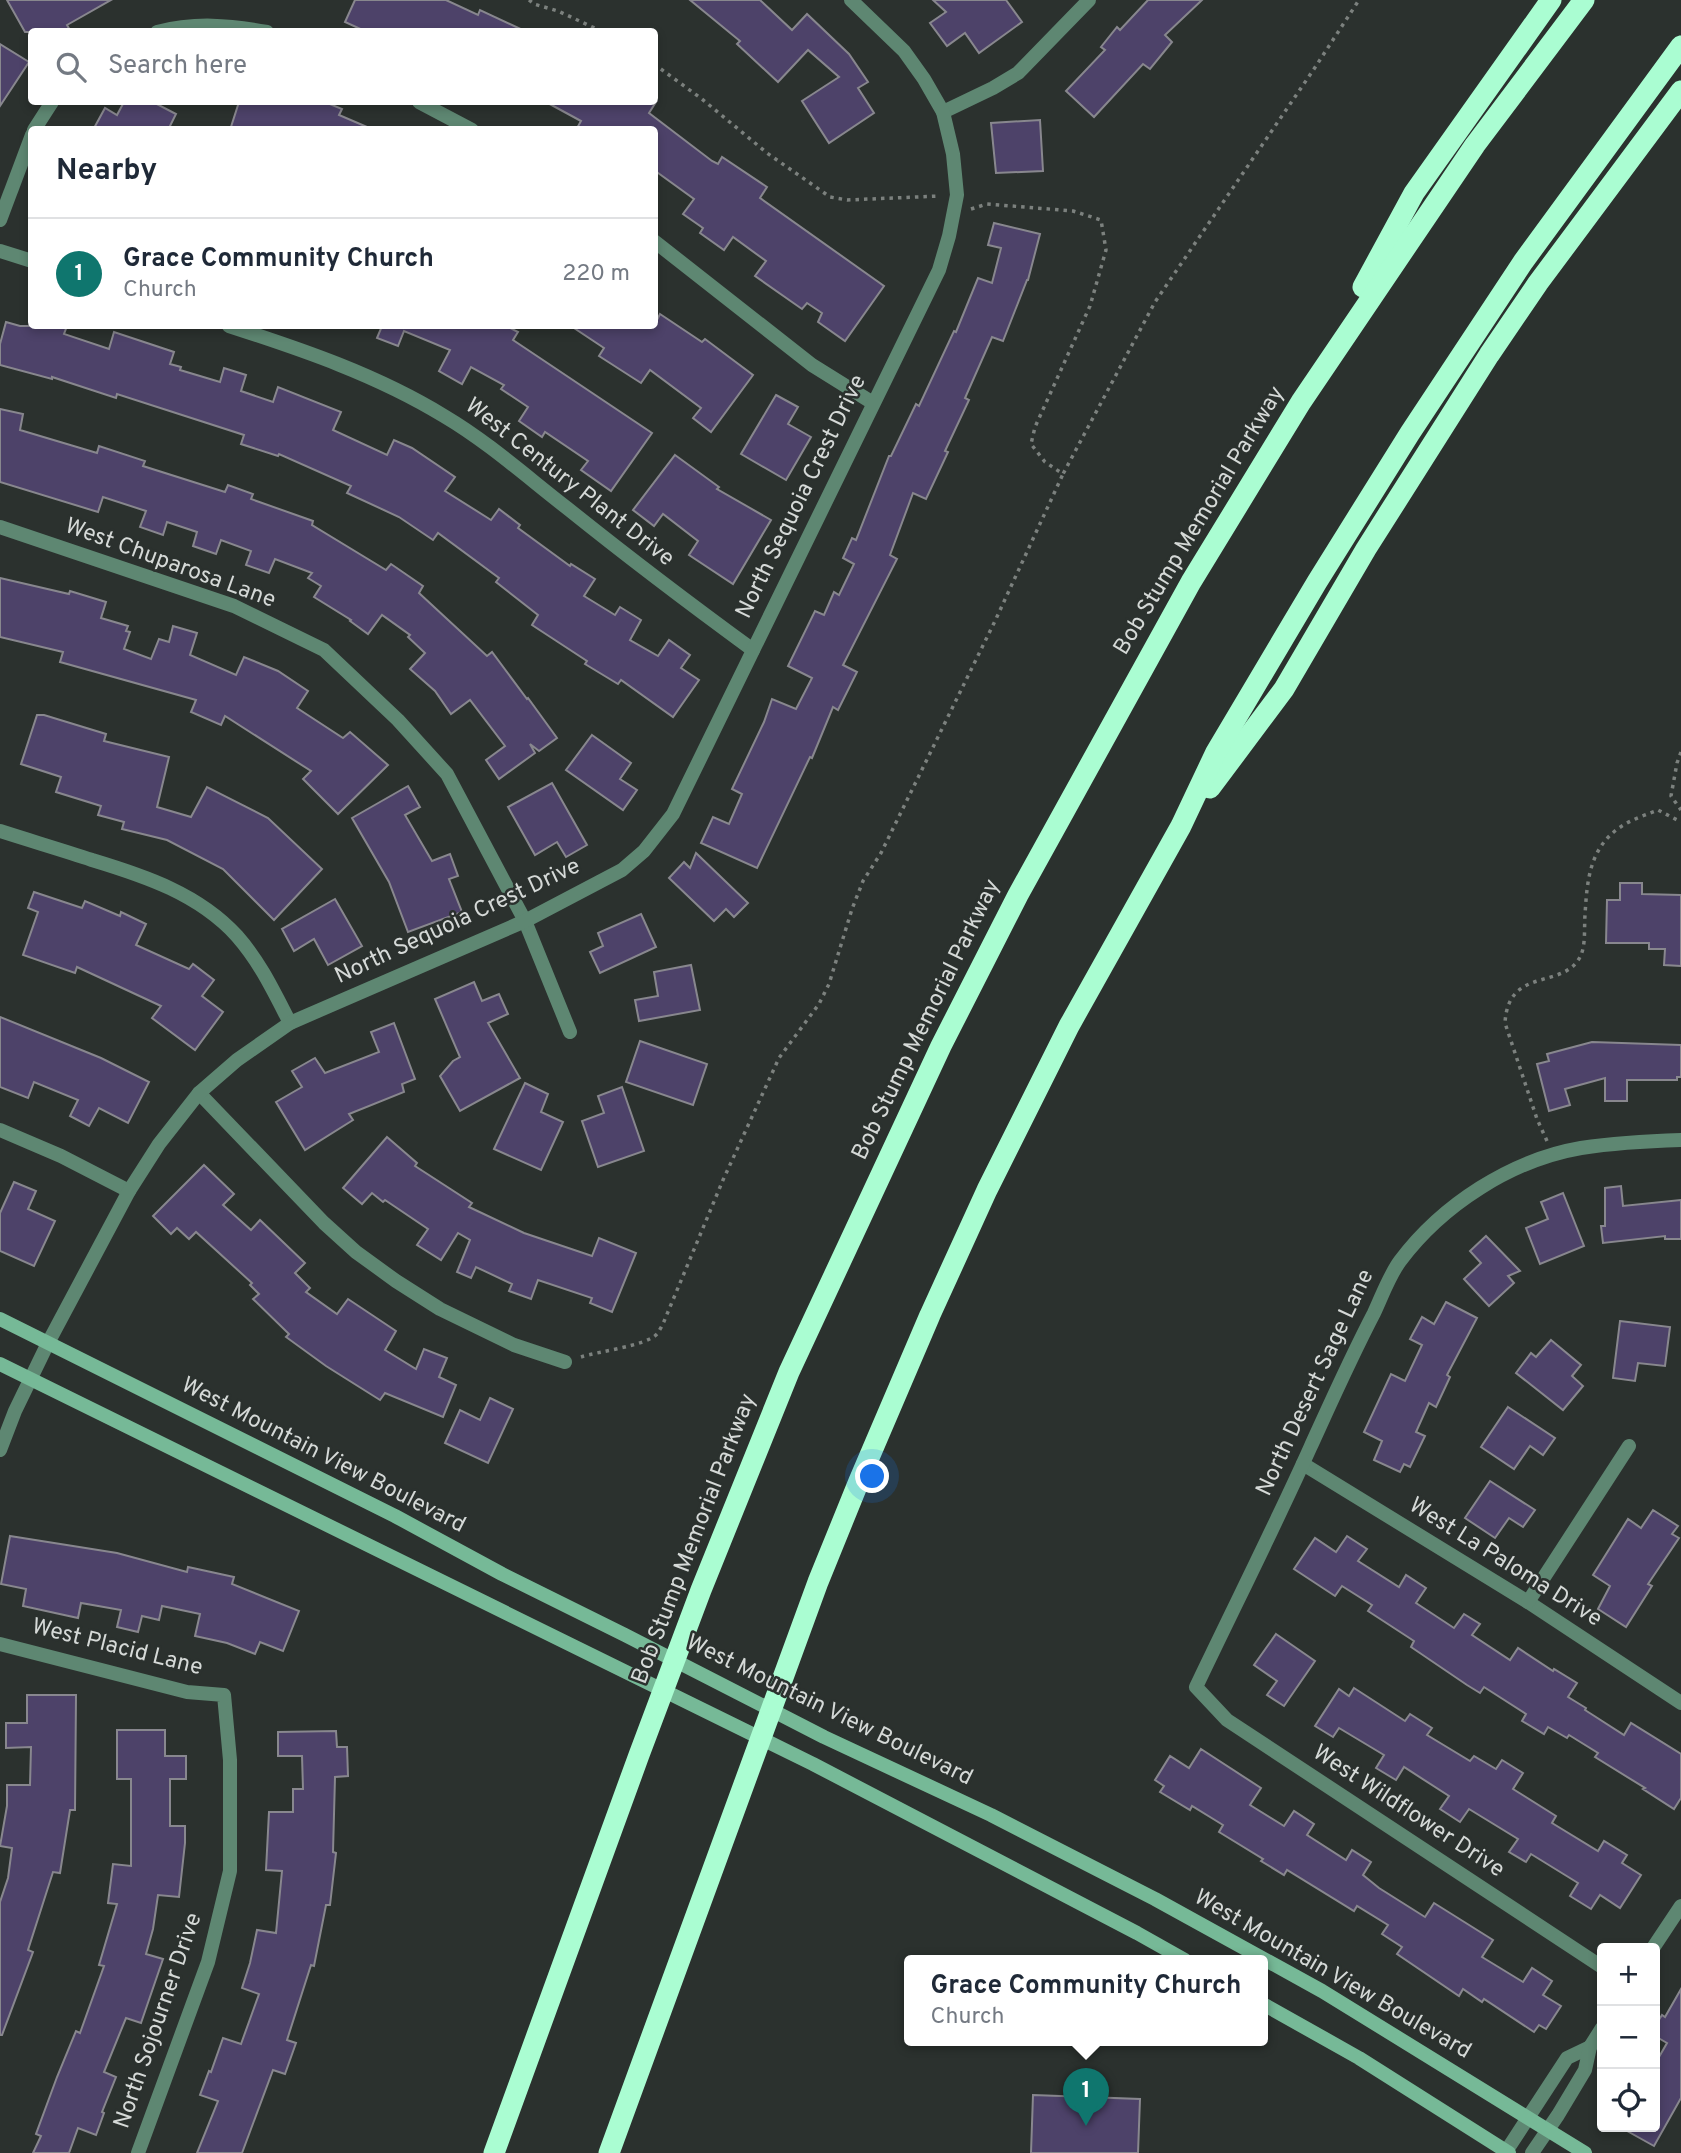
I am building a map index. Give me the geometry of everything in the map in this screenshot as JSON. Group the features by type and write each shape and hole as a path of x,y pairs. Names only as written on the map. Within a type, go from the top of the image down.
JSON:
{"highway":[{"path":"1301,402 1414,193 1551,0"},
{"name":"Bob Stump Memorial Parkway","path":"494,2153 701,1590 789,1372 941,1046 1018,895 1191,582 1301,402 1475,145 1584,0"},
{"path":"609,2153 818,1582 930,1315 987,1190 1069,1026 1181,826 1216,752 1410,433 1523,262 1681,46"},
{"path":"1181,826 1284,689 1366,549 1489,355 1538,283 1681,91"}],"street":[{"name":"North Sequoia Crest Drive","path":"0,1450 48,1343 129,1191 159,1144 199,1093 237,1060 289,1023 525,922 622,870 644,851 673,814 939,270 949,236 957,195 953,154 943,111 904,51 851,0"},
{"path":"943,111 1018,73 1089,0"},
{"path":"172,28 226,25 244,28"},
{"path":"37,126 50,105"},
{"path":"425,105 464,126"},
{"path":"0,220 28,146"},
{"path":"658,244 811,365 873,403"},
{"path":"0,251 28,260"},
{"name":"West Century Plant Drive","path":"238,329 338,364 398,390 446,416 672,591 753,650"},
{"name":"West Chuparosa Lane","path":"0,527 234,606 324,650 398,720 447,774 525,922 570,1031"},
{"path":"0,831 146,876 206,909 236,935 261,968 289,1023"},
{"path":"199,1093 324,1223 356,1252 396,1282 440,1308 514,1345 565,1362"},
{"path":"0,1130 61,1156 129,1191"},
{"name":"North Desert Sage Lane","path":"1196,1687 1399,1262 1438,1219 1465,1197 1498,1178 1549,1157 1579,1149 1643,1141 1681,1140"},
{"name":"West Mountain View Boulevard","path":"0,1319 395,1516 502,1574 824,1737 991,1815 1155,1899 1257,1955"},
{"path":"0,1364 813,1764 1176,1955"},
{"path":"1528,1602 1629,1446"},
{"name":"West La Paloma Drive","path":"1303,1464 1528,1602 1681,1703"},
{"name":"West Placid Lane","path":"0,1644 187,1692 224,1695"},
{"name":"West Wildflower Drive","path":"1196,1687 1227,1720 1597,1964"},
{"name":"North Sojourner Drive","path":"138,2153 208,1962 230,1871 230,1760 224,1695"},
{"path":"1656,1943 1681,1906"},
{"name":"West Mountain View Boulevard","path":"1268,1961 1322,1991 1585,2153"},
{"path":"1268,2007 1359,2058 1507,2152 1567,2058 1590,2047"},
{"path":"1532,2153 1585,2070 1590,2047 1597,2036"}],"path":[{"path":"529,0 594,28"},
{"path":"565,1362 600,1351 638,1344 656,1335 666,1320 723,1180 779,1058 819,1004 830,984 863,881 894,829 1063,474 1155,302 1359,0"},
{"path":"658,67 767,153 830,197 847,200 972,193 971,209 987,204 1053,209 1073,211 1101,220 1106,250 1090,306 1035,427 1031,444 1045,462 1063,474"},
{"path":"1681,752 1671,796 1681,810"},
{"path":"1549,1157 1506,1023 1506,1012 1512,998 1521,988 1570,968 1578,961 1583,950 1590,865 1602,845 1618,829 1658,810 1681,822"}],"building":[{"path":"7,0 111,0 67,25 69,28 28,28 28,32 25,32"},
{"path":"355,0 446,0 478,15 480,10 518,28 358,28 345,22"},
{"path":"690,0 760,0 792,30 807,14 849,54 868,82 858,88 874,113 829,143 802,101 839,77 808,50 778,82 737,44 740,41"},
{"path":"933,0 1006,0 1022,22 979,53 965,33 947,46 930,23 946,12"},
{"path":"1148,0 1202,0 1165,35 1172,42 1150,69 1143,64 1094,117 1066,91 1105,50 1101,47 1117,27 1120,30"},
{"path":"0,44 28,64 0,106"},
{"path":"122,105 159,105 176,114 170,126 95,126 105,108 117,115"},
{"path":"238,105 332,105 342,109 339,115 365,126 231,126"},
{"path":"552,105 654,105 649,113 712,161 718,164 722,157 767,187 760,198 884,286 845,341 818,322 822,313 807,303 802,309 755,276 766,261 733,237 724,250 700,233 703,228 683,214 694,199 658,173 658,126 578,126 581,121"},
{"path":"1040,120 1043,171 996,173 991,123"},
{"path":"994,223 1040,234 1028,280 1003,341 992,337 965,398 969,400 945,451 948,452 926,499 913,493 890,555 897,559 843,665 857,672 838,710 833,707 812,758 810,757 757,868 701,843 713,817 729,824 742,794 732,789 772,699 796,709 812,678 788,666 815,611 824,615 834,592 839,595 854,564 843,558 852,538 856,540 889,456 916,404 919,406 954,331 956,332 978,278 992,283 1001,248 988,245"},
{"path":"660,314 702,342 705,339 753,375 711,432 693,418 701,408 650,370 641,383 599,356 604,348 576,329 658,329"},
{"path":"6,322 28,326 28,329 66,329 64,334 109,349 114,332 174,352 170,364 181,367 180,370 220,382 224,368 246,375 241,391 273,402 278,387 341,412 333,430 387,455 394,440 412,448 455,477 445,491 491,520 499,509 520,525 518,528 570,566 571,564 595,579 584,596 615,615 620,607 641,620 630,640 658,656 669,640 690,655 681,668 699,680 673,717 621,680 618,684 585,664 587,661 532,625 538,615 496,582 499,578 438,533 433,540 399,517 347,493 351,486 279,454 278,456 241,444 244,435 117,394 116,398 52,377 0,365 0,344"},
{"path":"381,329 512,329 518,332 513,340 652,433 611,491 581,470 588,461 545,432 542,437 519,421 528,407 501,389 504,385 471,367 462,384 439,371 450,350 404,331 398,346 377,338"},
{"path":"776,395 798,407 788,424 811,437 786,480 741,454"},
{"path":"0,409 23,414 20,430 97,453 99,446 145,461 143,466 225,492 228,485 253,494 251,499 313,521 312,525 386,570 391,564 423,586 419,593 487,656 492,652 557,738 539,751 530,744 535,753 499,779 486,760 505,746 470,700 451,714 435,691 410,669 425,653 408,637 410,635 382,615 368,634 314,597 321,586 308,578 312,573 275,559 269,573 246,565 251,551 221,540 216,554 193,546 197,532 167,522 163,535 140,527 146,511 103,497 98,512 0,482"},
{"path":"675,455 719,487 717,489 771,520 733,584 689,555 698,541 663,514 654,526 633,510"},
{"path":"0,578 69,594 70,591 106,602 101,618 128,626 126,631 130,632 124,649 151,659 159,639 169,642 173,626 197,633 190,655 236,675 244,657 278,671 308,691 297,708 343,738 350,732 388,765 338,814 303,779 311,771 225,716 221,725 191,712 196,700 60,662 63,652 0,637"},
{"path":"37,715 106,734 104,741 169,757 157,807 191,817 207,787 268,818 322,869 274,920 223,869 167,840 122,829 124,822 98,815 101,806 56,792 61,777 21,764"},
{"path":"592,735 631,763 620,779 637,790 623,810 566,770"},
{"path":"552,783 587,845 566,857 557,842 535,855 508,807"},
{"path":"408,786 420,807 405,815 432,861 450,854 458,876 449,879 462,912 408,932 389,882 352,818"},
{"path":"696,853 748,903 734,917 726,909 714,921 669,878 684,862 690,868"},
{"path":"1620,883 1642,883 1642,894 1681,895 1681,966 1664,965 1665,949 1649,949 1649,943 1606,943 1607,900 1620,900"},
{"path":"34,892 82,908 85,901 120,916 121,912 146,924 136,945 189,969 193,964 214,980 202,996 223,1012 195,1050 152,1018 161,1006 77,967 75,973 23,955 38,912 28,908"},
{"path":"335,899 362,946 328,965 314,939 294,951 282,929"},
{"path":"641,914 656,947 600,973 590,952 603,946 598,933"},
{"path":"691,965 700,1010 639,1021 635,1000 658,996 654,972"},
{"path":"474,982 482,1001 499,994 508,1014 488,1023 520,1078 460,1111 440,1076 460,1057 435,999"},
{"path":"0,1017 101,1058 149,1082 128,1123 99,1108 89,1126 70,1116 78,1100 34,1082 28,1098 0,1087"},
{"path":"394,1023 415,1079 402,1084 404,1092 349,1114 353,1120 305,1150 276,1102 302,1087 292,1071 315,1058 325,1073 379,1052 371,1032"},
{"path":"640,1041 707,1064 693,1105 626,1082"},
{"path":"1592,1042 1681,1045 1681,1077 1677,1077 1677,1080 1627,1080 1627,1101 1605,1101 1605,1078 1565,1089 1570,1105 1549,1111 1537,1064 1549,1061 1547,1054"},
{"path":"525,1083 548,1094 541,1112 563,1122 541,1170 494,1149"},
{"path":"622,1087 644,1151 598,1167 582,1121 604,1113 598,1096"},
{"path":"387,1137 417,1163 415,1166 472,1203 469,1207 524,1233 592,1256 599,1238 636,1253 612,1312 590,1303 592,1298 538,1280 531,1299 509,1291 512,1284 476,1267 471,1278 457,1272 470,1240 458,1233 441,1260 417,1245 428,1229 372,1193 362,1204 343,1188"},
{"path":"204,1165 234,1194 223,1205 251,1230 260,1220 305,1263 295,1273 310,1288 306,1292 337,1314 348,1299 396,1331 385,1350 416,1369 424,1349 447,1358 439,1377 456,1385 443,1417 385,1393 380,1400 326,1366 286,1337 289,1334 253,1299 259,1294 250,1285 252,1283 196,1232 189,1239 177,1228 171,1234 153,1216"},
{"path":"14,1182 36,1191 28,1209 55,1221 34,1266 0,1251 0,1213"},
{"path":"1621,1186 1623,1206 1681,1200 1681,1239 1665,1239 1665,1236 1603,1243 1601,1226 1605,1226 1605,1188"},
{"path":"1563,1193 1584,1246 1540,1264 1526,1228 1548,1219 1541,1202"},
{"path":"1486,1236 1520,1271 1508,1276 1514,1283 1489,1306 1464,1279 1481,1263 1470,1251"},
{"path":"1446,1302 1477,1318 1447,1375 1450,1377 1436,1407 1429,1403 1416,1432 1425,1436 1410,1467 1404,1464 1400,1472 1374,1460 1382,1441 1364,1432 1391,1374 1405,1381 1422,1345 1410,1339 1422,1317 1434,1324"},
{"path":"1620,1321 1670,1327 1665,1366 1638,1363 1635,1381 1613,1378"},
{"path":"1551,1340 1581,1365 1572,1376 1583,1386 1563,1410 1516,1373 1531,1353 1536,1357"},
{"path":"490,1398 513,1409 488,1463 445,1443 460,1410 480,1420"},
{"path":"1508,1407 1555,1438 1543,1455 1530,1446 1514,1469 1481,1447"},
{"path":"1490,1481 1535,1510 1523,1527 1509,1518 1495,1538 1465,1518"},
{"path":"1653,1510 1678,1526 1672,1534 1679,1538 1648,1584 1652,1586 1626,1627 1598,1609 1610,1586 1593,1575 1628,1519 1641,1528"},
{"path":"10,1536 117,1553 187,1572 188,1567 234,1577 232,1584 299,1611 283,1651 260,1642 255,1654 227,1643 195,1636 200,1614 162,1606 159,1620 142,1616 138,1632 117,1627 121,1610 81,1603 78,1618 23,1606 26,1589 1,1584"},
{"path":"1347,1536 1367,1549 1358,1561 1399,1587 1406,1575 1426,1588 1416,1603 1454,1628 1464,1614 1480,1624 1472,1635 1510,1660 1518,1648 1577,1683 1568,1697 1586,1708 1585,1710 1624,1735 1631,1723 1681,1754 1681,1798 1674,1809 1595,1757 1598,1753 1569,1735 1567,1738 1548,1727 1544,1734 1522,1721 1526,1714 1484,1687 1480,1693 1467,1685 1411,1647 1414,1641 1368,1611 1372,1605 1342,1586 1335,1596 1294,1569 1315,1538 1336,1552"},
{"path":"1276,1634 1315,1661 1284,1706 1267,1695 1277,1681 1254,1665"},
{"path":"1354,1688 1405,1721 1410,1714 1432,1728 1427,1735 1470,1761 1474,1756 1496,1769 1502,1760 1523,1773 1513,1789 1556,1816 1552,1823 1598,1851 1604,1841 1627,1855 1622,1863 1641,1875 1620,1908 1600,1895 1591,1909 1570,1896 1578,1883 1531,1854 1526,1862 1509,1852 1518,1839 1469,1809 1460,1822 1440,1809 1449,1796 1404,1767 1396,1780 1376,1768 1384,1755 1339,1728 1333,1737 1315,1726 1339,1689 1349,1696"},
{"path":"27,1695 76,1695 75,1810 70,1810 60,1873 53,1872 28,1950 33,1952 0,2035 0,1902 8,1878 12,1848 0,1846 7,1806 7,1785 30,1785 31,1747 6,1748 6,1723 27,1723"},
{"path":"117,1730 165,1730 165,1756 186,1756 186,1779 170,1779 170,1826 185,1826 179,1897 158,1895 146,1954 163,1959 141,2023 126,2018 104,2072 116,2077 96,2135 78,2128 69,2153 33,2153 41,2136 36,2134 57,2077 76,2031 80,2033 104,1966 99,1965 117,1904 108,1903 113,1864 131,1866 131,1779 117,1779"},
{"path":"336,1731 337,1747 347,1747 348,1776 335,1777 333,1852 336,1853 330,1905 326,1905 314,1966 311,1965 287,2040 296,2043 285,2074 273,2070 242,2153 197,2153 218,2101 200,2095 209,2071 211,2072 223,2038 241,2044 259,1994 242,1988 257,1930 276,1933 282,1871 266,1870 269,1812 293,1812 293,1789 303,1789 302,1756 278,1756 278,1732"},
{"path":"1201,1749 1261,1788 1250,1805 1284,1826 1294,1811 1314,1824 1307,1835 1346,1860 1352,1850 1371,1862 1363,1875 1379,1888 1425,1917 1434,1903 1493,1940 1482,1957 1523,1982 1532,1968 1552,1981 1543,1995 1561,2006 1546,2029 1539,2025 1534,2032 1484,1999 1482,2002 1463,1989 1459,1996 1397,1954 1402,1947 1382,1934 1388,1925 1357,1906 1354,1911 1287,1870 1284,1875 1219,1832 1223,1825 1192,1806 1190,1810 1160,1792 1164,1786 1155,1780 1170,1756 1189,1768"},
{"path":"1681,1989 1681,2098 1654,2146 1629,2132 1660,2132 1660,2055 1667,2043 1660,2039 1660,2018 1662,2015 1665,2017"},
{"path":"1033,2095 1140,2099 1138,2153 1031,2153"}],"place":[{"name":"Grace Community Church","path":"1086,2126"}]}
